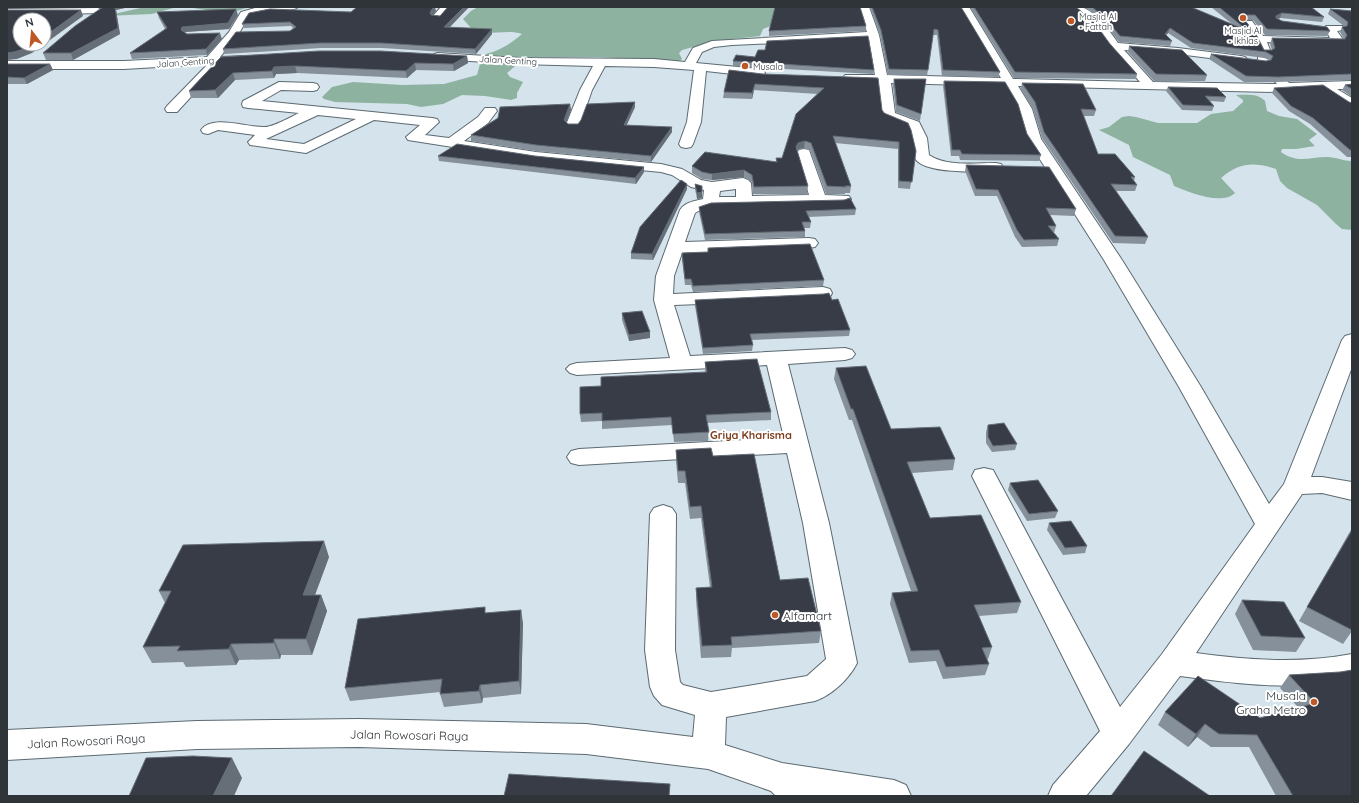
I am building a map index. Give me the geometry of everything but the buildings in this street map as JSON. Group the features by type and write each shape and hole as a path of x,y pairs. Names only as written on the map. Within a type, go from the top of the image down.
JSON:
{"street":[{"path":"437,16 446,7"},
{"path":"864,7 874,35 882,80 885,83 889,115 914,125 916,134 920,138 922,157 926,161 938,164 1011,167"},
{"path":"964,7 1025,109 1034,140 1046,168 1112,260 1190,386 1268,525"},
{"path":"1076,7 1095,20 1105,30 1114,46 1150,86"},
{"path":"7,12 102,9"},
{"path":"82,22 102,9"},
{"path":"172,109 215,60 234,33 244,14 268,9 296,9"},
{"path":"1248,23 1261,39 1266,52 1257,61"},
{"path":"1261,39 1338,41 1332,25"},
{"path":"1316,27 1332,25 1352,29"},
{"path":"219,34 248,32"},
{"path":"686,144 694,122 694,57 697,50 722,42 874,35"},
{"path":"1114,46 1178,51 1257,61 1286,87"},
{"path":"22,65 44,54"},
{"name":"Jalan Genting","path":"427,56 519,62 654,63 694,68 771,74"},
{"name":"Jalan Genting","path":"7,65 124,65 261,58"},
{"path":"573,125 586,90 601,62"},
{"path":"835,78 1150,86 1286,87 1352,85"},
{"path":"1323,85 1352,104"},
{"path":"313,87 279,86 248,104 432,122 414,137 536,156 661,168 677,172 712,194 744,201 843,199"},
{"path":"316,110 268,132 255,142 306,149 372,116"},
{"path":"452,143 483,120 490,111"},
{"path":"208,130 216,126 268,132"},
{"path":"804,153 818,200"},
{"path":"682,363 663,300 665,276 688,210 712,194"},
{"path":"675,248 809,243"},
{"path":"663,300 823,293"},
{"path":"1065,796 1118,734 1173,663 1295,486 1352,340"},
{"path":"577,369 844,354"},
{"path":"663,514 660,650 665,687 673,696 711,706 815,688 842,663 816,523 776,358"},
{"path":"579,457 797,446"},
{"path":"984,476 1118,734"},
{"path":"1295,486 1322,485 1352,491"},
{"path":"1173,663 1273,674 1331,672 1352,667"},
{"path":"708,754 711,706"},
{"name":"Jalan Rowosari Raya","path":"7,745 197,735 359,733 586,739 708,754 791,788 894,796"}],"green space":[{"path":"145,7 246,8 237,11 220,12 193,8 173,8 152,14 105,16"},
{"path":"478,7 820,7 763,29 760,36 715,41 682,50 679,53 682,59 680,61 597,57 537,57 522,60 507,73 510,77 523,82 517,93 517,98 511,100 485,96 462,95 443,104 421,107 407,104 335,102 322,97 332,87 353,82 402,85 444,84 477,75 480,64 486,54 505,46 522,34 516,32 482,33 472,29 463,19 471,11"},
{"path":"1236,95 1252,95 1262,98 1265,101 1267,111 1279,116 1297,119 1317,134 1309,140 1315,146 1296,149 1282,149 1281,152 1287,156 1298,159 1327,157 1352,161 1352,230 1342,229 1317,205 1287,188 1280,181 1276,169 1261,165 1241,166 1221,178 1235,193 1229,197 1222,198 1205,197 1174,186 1170,175 1133,157 1129,145 1099,130 1109,127 1122,117 1129,116 1158,123 1197,123 1211,114 1233,111 1243,102 1243,100"}],"place":[{"name":"Masjid Al - Ikhlas","path":"1243,18"},
{"name":"Masjid Al - Fattah","path":"1071,21"},
{"name":"Musala","path":"745,66"},
{"name":"Alfamart","path":"775,615"},
{"name":"Musala Graha Metro","path":"1314,702"}],"district":[{"name":"Griya Kharisma","path":"751,435"}]}
